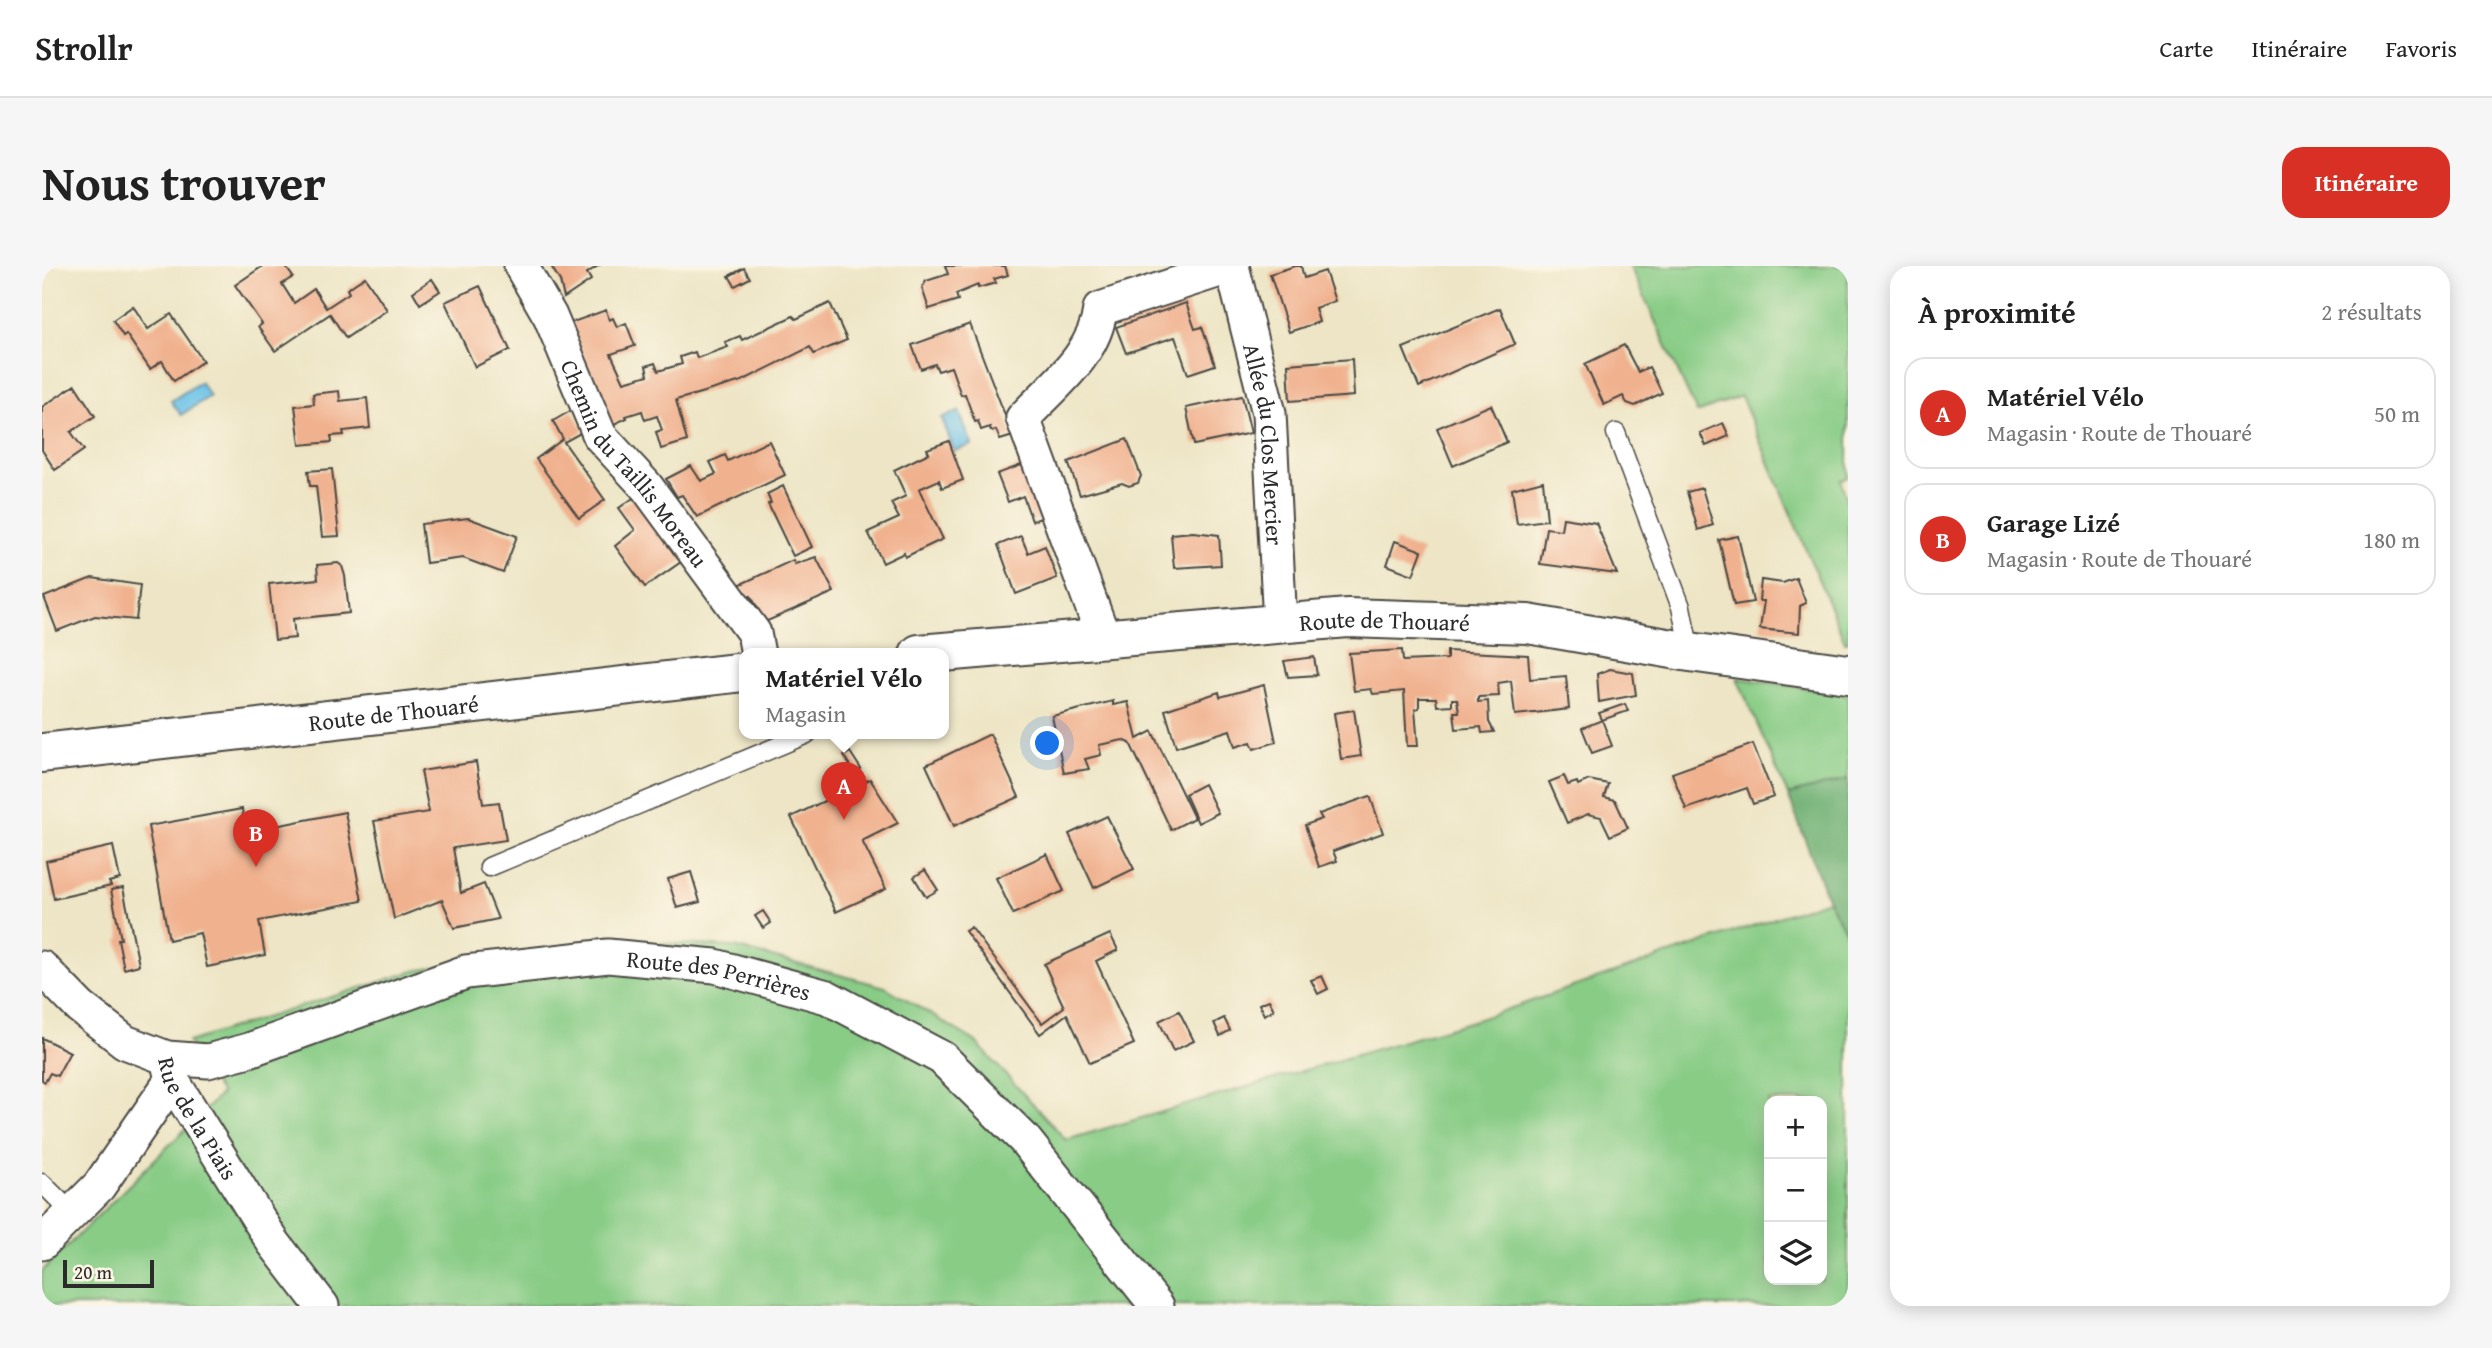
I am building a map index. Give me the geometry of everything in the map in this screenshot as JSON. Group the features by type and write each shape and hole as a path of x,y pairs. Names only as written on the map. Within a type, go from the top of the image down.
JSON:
{"street":[{"name":"Chemin du Taillis Moreau","path":"522,266 550,316 600,436 646,486 754,633 757,648"},
{"name":"Allée du Clos Mercier","path":"1104,639 1023,418 1086,351 1099,322 1100,309 1232,266 1269,413 1280,624"},
{"name":"Route de Thouaré","path":"949,652 1348,618 1528,624 1690,652 1848,674"},
{"name":"Route de Thouaré","path":"42,753 739,673"},
{"name":"Route des Perrières","path":"169,1069 248,1050 466,972 608,956 715,966 827,997 942,1058 1024,1139 1157,1306"},
{"name":"Rue de la Piais","path":"42,968 80,1007 125,1042 169,1069 272,1242 322,1306"},
{"path":"42,1243 99,1186 169,1069"}],"lane":[{"path":"1616,433 1681,607 1690,652"},
{"path":"489,867 795,739"},
{"path":"42,1183 72,1213"}],"green space":[{"path":"1630,266 1848,266 1848,477 1841,480 1848,506 1848,642 1845,642 1741,396 1697,413"},
{"path":"1737,678 1848,694 1848,779 1788,795"},
{"path":"1848,779 1848,936 1828,900 1788,795"},
{"path":"1828,900 1848,936 1848,1306 42,1306 42,1271 221,1094 188,1042 414,971 554,948 660,943 734,947 885,987 975,1041 1066,1140 1476,1020"}],"water":[{"path":"200,382 210,396 181,415 171,401"},
{"path":"959,411 972,445 954,451 942,418"}],"building":[{"path":"263,266 285,266 293,277 282,284 294,303 314,289 326,308 349,293 347,289 365,277 387,310 346,338 330,314 275,351 258,327 262,324 235,285"},
{"path":"551,266 598,266 587,273 591,280 564,298 560,281"},
{"path":"945,266 1005,266 1008,275 994,279 996,283 978,288 978,285 956,294 958,300 929,309 922,288 926,281 948,274"},
{"path":"1301,266 1304,278 1325,271 1335,301 1315,308 1319,322 1289,332 1270,274"},
{"path":"744,268 750,278 735,286 729,276"},
{"path":"432,279 440,291 420,304 413,292"},
{"path":"480,286 510,350 475,367 445,302"},
{"path":"830,303 847,340 814,354 810,347 742,381 676,400 687,441 661,449 656,432 662,430 657,416 645,420 642,411 626,416 627,418 612,425 570,323 606,310 609,320 613,318 617,327 626,323 635,346 611,354 624,382 648,375 646,366 655,363 658,371 682,364 680,357 695,352 697,358 728,347 725,342 740,336 742,340 793,316 796,319"},
{"path":"1186,303 1195,329 1202,327 1215,365 1188,374 1175,337 1126,353 1116,327"},
{"path":"133,306 148,329 171,314 203,361 174,381 162,361 150,369 113,320"},
{"path":"1500,308 1515,344 1419,387 1403,348"},
{"path":"970,324 1013,436 1000,440 996,430 991,431 990,427 981,430 978,421 975,422 965,394 961,395 951,367 938,371 935,364 921,369 912,345"},
{"path":"1624,345 1638,372 1649,367 1662,393 1635,406 1627,403 1623,396 1604,405 1585,364"},
{"path":"1352,359 1354,396 1290,401 1288,364"},
{"path":"75,385 95,416 71,432 84,450 55,470 42,450 42,407"},
{"path":"339,391 340,401 367,398 370,428 343,431 344,435 331,436 332,442 300,445 295,406 314,404 313,394"},
{"path":"1242,396 1251,433 1194,445 1186,408"},
{"path":"1491,405 1507,442 1453,466 1437,428"},
{"path":"572,410 584,431 564,442 605,500 579,518 536,459 563,439 553,421"},
{"path":"1723,423 1729,436 1706,446 1700,433"},
{"path":"1127,439 1141,476 1138,483 1129,486 1122,483 1080,495 1068,462"},
{"path":"769,441 785,475 697,517 682,495 677,497 666,479 691,466 701,481 716,474 710,462 725,455 728,461"},
{"path":"949,441 963,480 942,488 939,480 919,489 943,539 905,557 904,553 883,563 868,532 899,518 891,503 906,496 894,470 929,453 927,449"},
{"path":"1024,464 1044,517 1032,521 1023,496 1008,502 997,474"},
{"path":"332,469 339,536 322,537 316,486 310,486 308,471"},
{"path":"1543,481 1547,520 1517,524 1512,489"},
{"path":"783,486 812,547 793,556 768,504 771,503 767,494"},
{"path":"1702,488 1713,525 1698,530 1687,492"},
{"path":"636,496 688,557 645,587 615,546 635,530 619,508"},
{"path":"468,518 517,536 503,573 463,558 426,563 421,524"},
{"path":"1563,518 1596,523 1617,574 1540,564 1546,528 1561,530"},
{"path":"1193,532 1219,535 1221,565 1174,568 1171,534"},
{"path":"1021,536 1028,553 1045,546 1057,578 1016,594 998,545"},
{"path":"1738,536 1753,602 1734,605 1719,540"},
{"path":"1395,541 1422,551 1413,575 1387,565"},
{"path":"816,557 834,592 765,622 751,596 747,597 739,585 793,560 795,564"},
{"path":"338,563 345,576 349,613 293,619 295,638 275,640 269,584 318,579 317,565"},
{"path":"92,578 140,585 136,620 95,616 57,631 44,597"},
{"path":"1796,578 1806,603 1800,606 1799,633 1760,629 1764,601 1759,601 1761,580 1783,583"},
{"path":"1402,650 1403,661 1447,659 1447,651 1528,655 1530,679 1566,676 1569,709 1515,715 1511,681 1498,683 1499,696 1478,697 1478,702 1488,701 1489,722 1494,732 1482,733 1481,727 1456,729 1454,712 1459,712 1457,699 1452,699 1452,705 1437,706 1436,698 1419,698 1419,708 1415,709 1418,746 1407,746 1404,691 1373,694 1371,689 1354,691 1349,653"},
{"path":"1314,657 1317,675 1288,677 1284,661"},
{"path":"1610,669 1633,673 1636,695 1599,702 1597,674"},
{"path":"1264,685 1276,742 1254,749 1251,742 1235,747 1230,730 1176,747 1165,710 1219,692 1220,697"},
{"path":"1113,701 1113,705 1128,702 1137,739 1152,731 1194,818 1171,830 1130,743 1123,740 1099,745 1101,755 1085,759 1089,769 1064,773 1052,716"},
{"path":"1625,704 1628,711 1602,720 1599,713"},
{"path":"1354,710 1361,756 1341,759 1334,713"},
{"path":"1602,720 1612,746 1592,753 1582,728"},
{"path":"990,734 1019,797 954,826 926,765"},
{"path":"1753,744 1774,797 1753,804 1747,788 1686,809 1672,773"},
{"path":"850,752 861,769 855,774 844,756"},
{"path":"476,762 483,804 499,802 506,840 453,848 461,893 484,884 498,919 454,928 442,900 394,919 374,821 429,812 421,771"},
{"path":"1564,776 1568,785 1577,782 1578,785 1589,780 1608,784 1604,797 1615,800 1628,828 1610,836 1601,817 1588,814 1567,823 1549,782"},
{"path":"870,779 898,823 862,841 886,889 836,912 791,817"},
{"path":"1204,784 1218,813 1198,823 1185,794"},
{"path":"1370,796 1383,833 1333,851 1337,861 1319,867 1305,825 1322,819 1319,814"},
{"path":"242,809 246,832 345,812 362,901 259,921 265,955 207,967 200,933 169,940 148,826"},
{"path":"1107,816 1134,869 1094,888 1069,834"},
{"path":"113,846 120,879 109,882 111,886 54,899 46,861"},
{"path":"1047,854 1064,891 1013,914 996,878"},
{"path":"925,870 938,890 926,897 914,877"},
{"path":"691,872 700,902 677,908 668,879"},
{"path":"123,888 139,965 124,969 111,890"},
{"path":"763,911 771,923 763,928 755,916"},
{"path":"971,927 1042,1023 1064,1007 1044,964 1110,934 1118,950 1096,961 1134,1044 1090,1063 1067,1014 1040,1034 965,931"},
{"path":"1322,976 1328,989 1318,994 1311,980"},
{"path":"1269,1000 1274,1010 1264,1015 1259,1004"},
{"path":"1179,1011 1194,1041 1173,1051 1159,1021"},
{"path":"1224,1018 1230,1030 1220,1036 1214,1023"},
{"path":"42,1038 70,1052 57,1076 50,1073 45,1082 42,1080"}],"place":[{"name":"Matériel Vélo","path":"844,820"},
{"name":"Garage Lizé","path":"256,867"}]}
